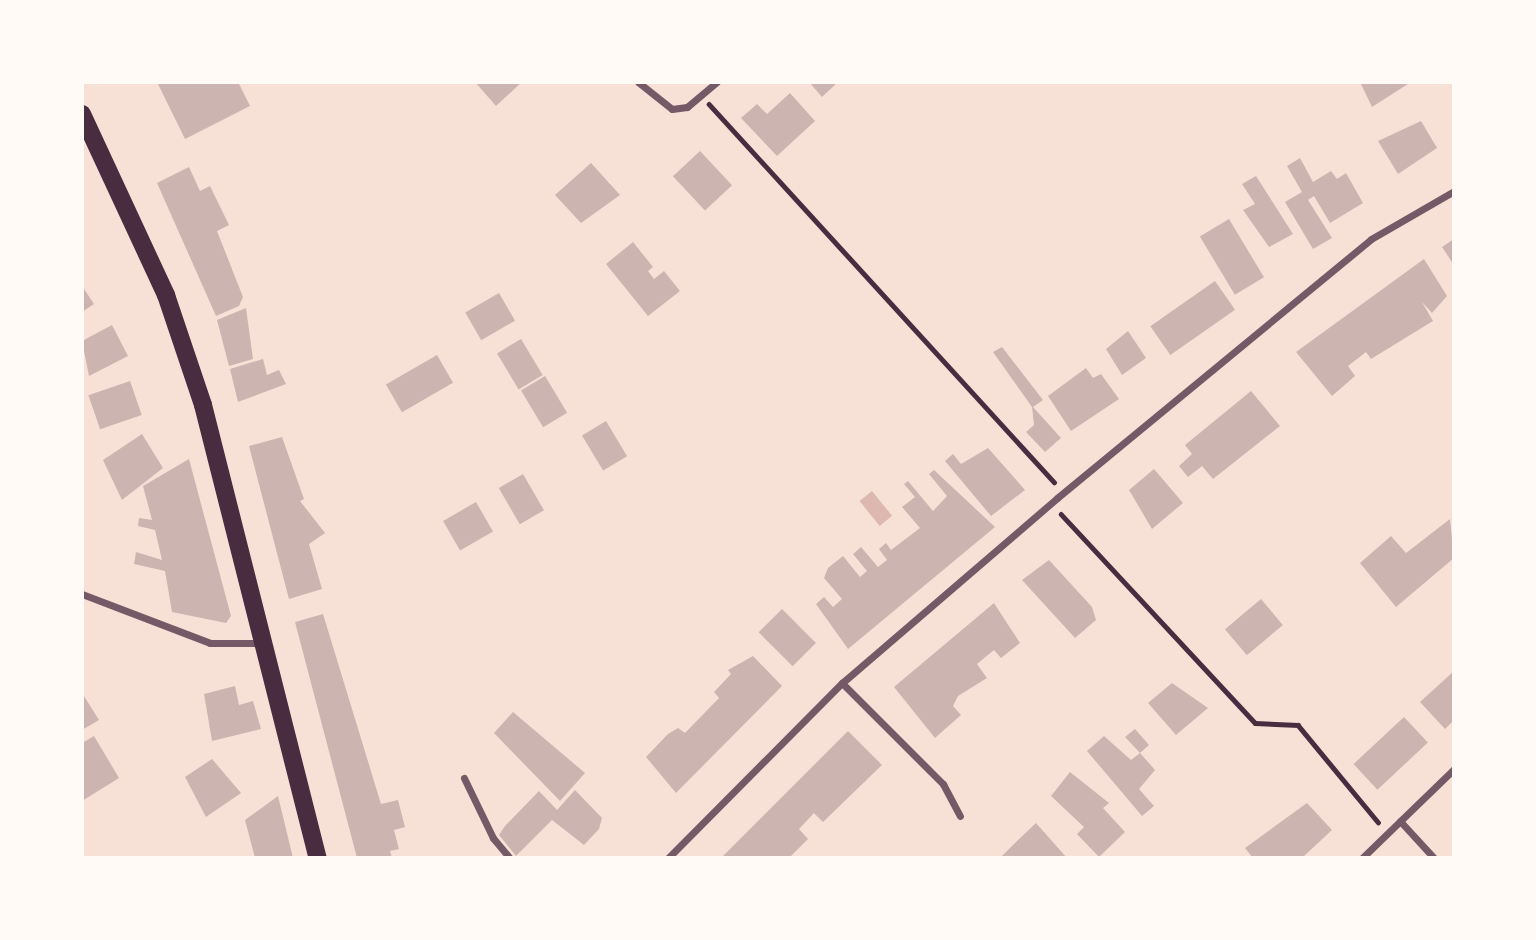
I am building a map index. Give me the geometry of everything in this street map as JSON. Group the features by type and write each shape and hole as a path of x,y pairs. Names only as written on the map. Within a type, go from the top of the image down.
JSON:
{"main road":[{"path":"82,114 166,295 199,393 318,858"}],"street":[{"path":"638,82 672,109 687,107 717,82"},
{"path":"668,858 842,682 1057,498 1371,239 1454,191"},
{"path":"82,594 210,643 262,643"},
{"path":"842,682 943,784 960,816"},
{"path":"1362,858 1454,769"},
{"path":"464,778 493,838 510,858"},
{"path":"1400,821 1434,858"}],"path":[{"path":"702,94 1052,475 1065,519 1255,723 1298,725 1388,832"}],"shaded area":[{"path":"872,491 892,516 880,526 860,501"}],"building":[{"path":"157,82 238,82 250,106 185,139"},
{"path":"475,82 522,82 496,106"},
{"path":"809,82 838,82 822,97"},
{"path":"1360,82 1411,82 1372,107"},
{"path":"790,93 815,121 777,156 741,118 757,104 767,114"},
{"path":"1421,121 1437,148 1398,174 1378,141"},
{"path":"700,151 732,185 705,211 673,176"},
{"path":"1300,158 1313,182 1331,171 1337,179 1346,173 1363,203 1330,223 1314,196 1308,200 1332,238 1313,249 1285,202 1302,192 1287,166"},
{"path":"591,163 620,195 581,223 555,195"},
{"path":"189,167 200,191 210,186 229,225 217,231 243,297 239,306 216,316 157,183"},
{"path":"1256,176 1293,234 1269,247 1243,210 1255,204 1242,184"},
{"path":"1229,219 1264,277 1235,295 1200,237"},
{"path":"1454,239 1454,265 1442,247"},
{"path":"633,242 653,267 648,271 654,279 664,271 680,291 648,316 606,264"},
{"path":"1424,259 1447,296 1432,313 1422,302 1433,321 1371,359 1366,352 1348,366 1355,376 1332,396 1296,352"},
{"path":"1215,281 1235,310 1170,355 1150,326"},
{"path":"82,286 94,304 82,312"},
{"path":"499,293 515,321 481,340 465,312"},
{"path":"246,308 253,359 229,366 217,320"},
{"path":"112,325 128,356 89,376 82,341"},
{"path":"1128,331 1146,358 1122,375 1106,349"},
{"path":"521,339 543,375 519,389 497,353"},
{"path":"1002,347 1043,400 1033,407 1061,438 1045,452 1026,432 1034,425 1032,407 993,352"},
{"path":"437,355 453,383 402,412 386,384"},
{"path":"263,359 267,375 279,370 286,384 238,402 230,369"},
{"path":"1086,368 1093,378 1101,374 1119,399 1071,431 1048,396"},
{"path":"545,376 567,413 543,427 521,390"},
{"path":"130,381 142,415 100,429 88,395"},
{"path":"1251,391 1280,426 1213,479 1202,466 1188,477 1179,466 1192,454 1185,445"},
{"path":"606,421 627,456 603,471 582,435"},
{"path":"142,434 163,468 122,500 103,460"},
{"path":"282,437 304,499 300,501 325,533 309,544 322,589 289,599 249,446"},
{"path":"988,448 1025,490 991,516 945,461 953,454 961,464"},
{"path":"189,459 231,616 226,623 172,612 165,571 134,564 136,552 162,560 155,530 138,526 139,518 152,520 143,486"},
{"path":"1154,469 1183,503 1152,529 1129,490"},
{"path":"934,470 995,527 848,649 816,604 824,597 833,607 842,599 824,578 828,568 843,556 860,577 867,571 853,554 861,547 878,567 887,560 879,549 886,543 891,550 920,528 902,507 915,497 904,484 908,481 933,511 947,496 929,474"},
{"path":"523,474 544,510 520,524 499,488"},
{"path":"476,502 493,531 460,550 443,521"},
{"path":"1450,519 1454,558 1396,607 1360,563 1391,536 1406,553"},
{"path":"1049,560 1092,607 1096,620 1075,638 1022,580"},
{"path":"1261,599 1283,625 1247,655 1225,629"},
{"path":"994,603 1020,643 1001,658 994,650 977,664 987,678 958,696 953,706 961,715 935,738 894,687"},
{"path":"782,609 816,643 793,666 759,632"},
{"path":"323,614 381,804 398,800 405,827 394,830 399,849 390,851 392,858 357,858 295,622"},
{"path":"753,656 782,686 676,793 646,757 668,734 678,728 685,733 719,698 714,692 731,674 728,670"},
{"path":"1454,671 1454,720 1445,729 1420,702"},
{"path":"1172,683 1208,708 1176,735 1148,703"},
{"path":"235,686 239,705 253,701 261,729 212,741 204,694"},
{"path":"82,693 99,720 82,730"},
{"path":"513,712 585,773 560,801 494,733"},
{"path":"1404,717 1428,743 1377,790 1354,764"},
{"path":"1135,729 1149,745 1140,753 1125,737"},
{"path":"848,731 882,765 823,822 814,813 799,829 808,839 789,858 721,858"},
{"path":"94,736 119,778 82,801 82,743"},
{"path":"1104,736 1131,760 1140,753 1155,770 1139,789 1154,806 1142,816 1087,751"},
{"path":"212,759 241,793 206,817 185,777"},
{"path":"1070,772 1109,803 1103,808 1125,832 1099,857 1077,834 1084,827 1051,796"},
{"path":"575,790 602,818 599,829 584,845 552,820 516,856 499,835 505,826 539,791 557,810"},
{"path":"278,796 293,858 255,858 245,820"},
{"path":"1307,803 1332,830 1302,858 1253,858 1245,848"},
{"path":"1036,823 1067,858 1000,858 1015,843"}]}
